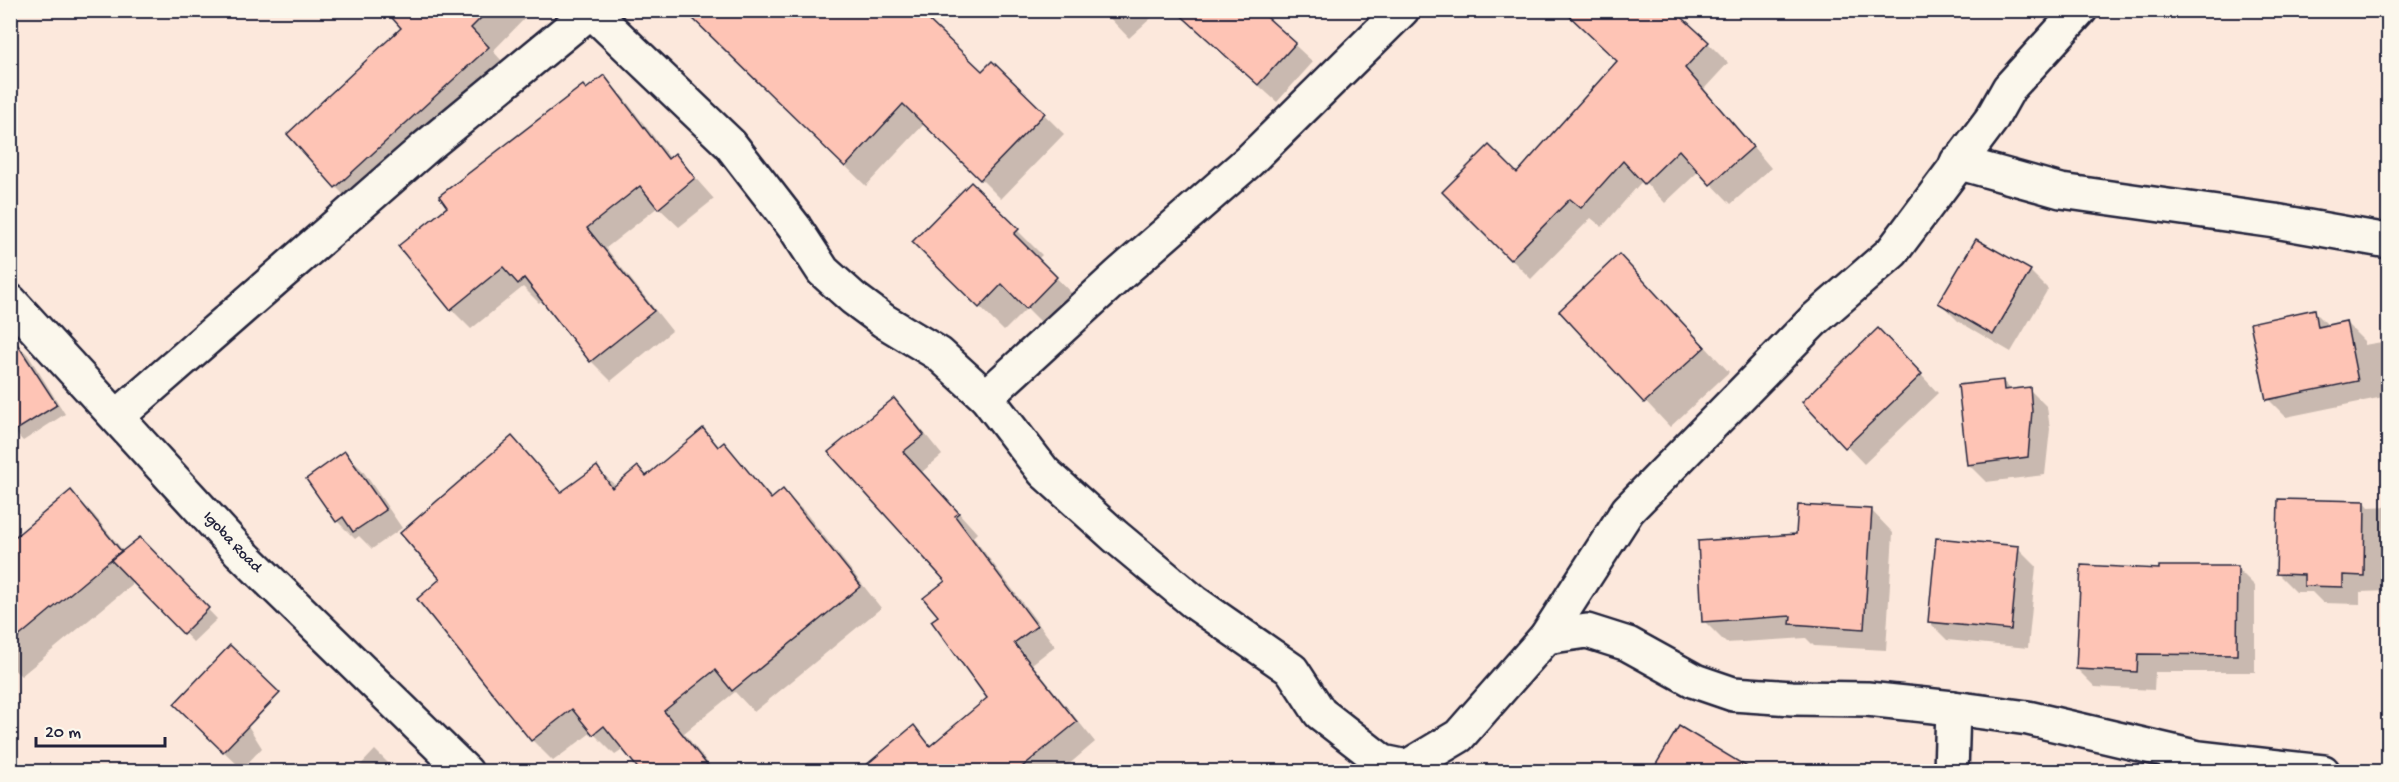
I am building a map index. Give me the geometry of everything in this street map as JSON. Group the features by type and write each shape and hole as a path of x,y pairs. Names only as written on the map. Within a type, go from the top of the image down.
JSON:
{"street":[{"path":"117,417 426,147 591,10 730,144 795,228 823,271 853,298 884,321 939,354 986,397 1044,472 1115,536 1194,602 1292,670 1320,713 1383,762 1409,769 1459,736 1546,637 1628,510 1814,320 1892,252 1991,120 2009,88 2080,10"},
{"path":"986,397 1120,274 1249,161 1402,10"},
{"path":"1958,162 2061,191 2275,221 2388,242"},
{"name":"Igoba Road","path":"10,301 240,552 461,769"},
{"path":"1546,637 1587,631 1628,644 1695,681 1733,694 1867,699 1953,708 2028,718 2199,758 2324,771"},
{"path":"1952,771 1953,708"}],"building":[{"path":"385,10 489,10 471,28 489,47 335,188 287,134 401,28"},
{"path":"684,10 918,10 982,71 992,61 1045,113 980,180 903,104 845,167"},
{"path":"1175,10 1259,10 1296,43 1258,85"},
{"path":"1563,10 1674,10 1709,42 1685,68 1753,147 1710,185 1679,150 1644,184 1623,161 1581,208 1570,199 1510,260 1442,192 1489,145 1517,173 1617,61"},
{"path":"604,75 668,159 675,153 695,178 658,209 640,186 587,228 654,311 590,362 524,278 518,284 503,267 450,310 398,246 447,207 439,196 583,85 586,89"},
{"path":"971,182 1019,229 1014,234 1057,277 1026,309 1002,284 979,308 912,242"},
{"path":"1976,239 2031,270 1993,335 1938,303"},
{"path":"1619,254 1705,347 1644,403 1559,311"},
{"path":"2315,309 2318,327 2346,321 2358,381 2266,400 2250,323"},
{"path":"1878,328 1922,374 1845,448 1802,402"},
{"path":"10,333 57,405 10,434"},
{"path":"2003,380 2004,390 2030,387 2032,411 2028,457 1967,465 1958,385"},
{"path":"894,398 924,435 903,452 959,513 955,516 1037,626 1014,643 1077,722 1017,771 859,771 914,725 930,746 987,698 931,621 938,616 923,598 945,581 828,452"},
{"path":"703,428 718,447 724,442 771,499 783,489 861,586 732,691 715,670 664,711 712,771 640,771 604,726 593,735 572,709 531,741 417,599 440,579 400,533 512,436 561,492 597,466 612,488 638,466 646,476"},
{"path":"345,451 386,510 353,532 343,517 336,522 306,479"},
{"path":"71,490 121,551 10,644 10,541"},
{"path":"2278,499 2365,501 2364,576 2343,575 2343,587 2304,586 2304,575 2276,574"},
{"path":"1798,505 1872,509 1864,629 1790,624 1791,616 1702,622 1698,541 1796,534"},
{"path":"140,537 209,608 183,634 111,560"},
{"path":"1936,538 2019,546 2011,630 1928,622"},
{"path":"2081,565 2159,569 2159,566 2238,566 2237,655 2138,654 2137,672 2076,669"},
{"path":"230,645 280,693 223,752 174,704"},
{"path":"1679,726 1754,771 1652,771"}]}
